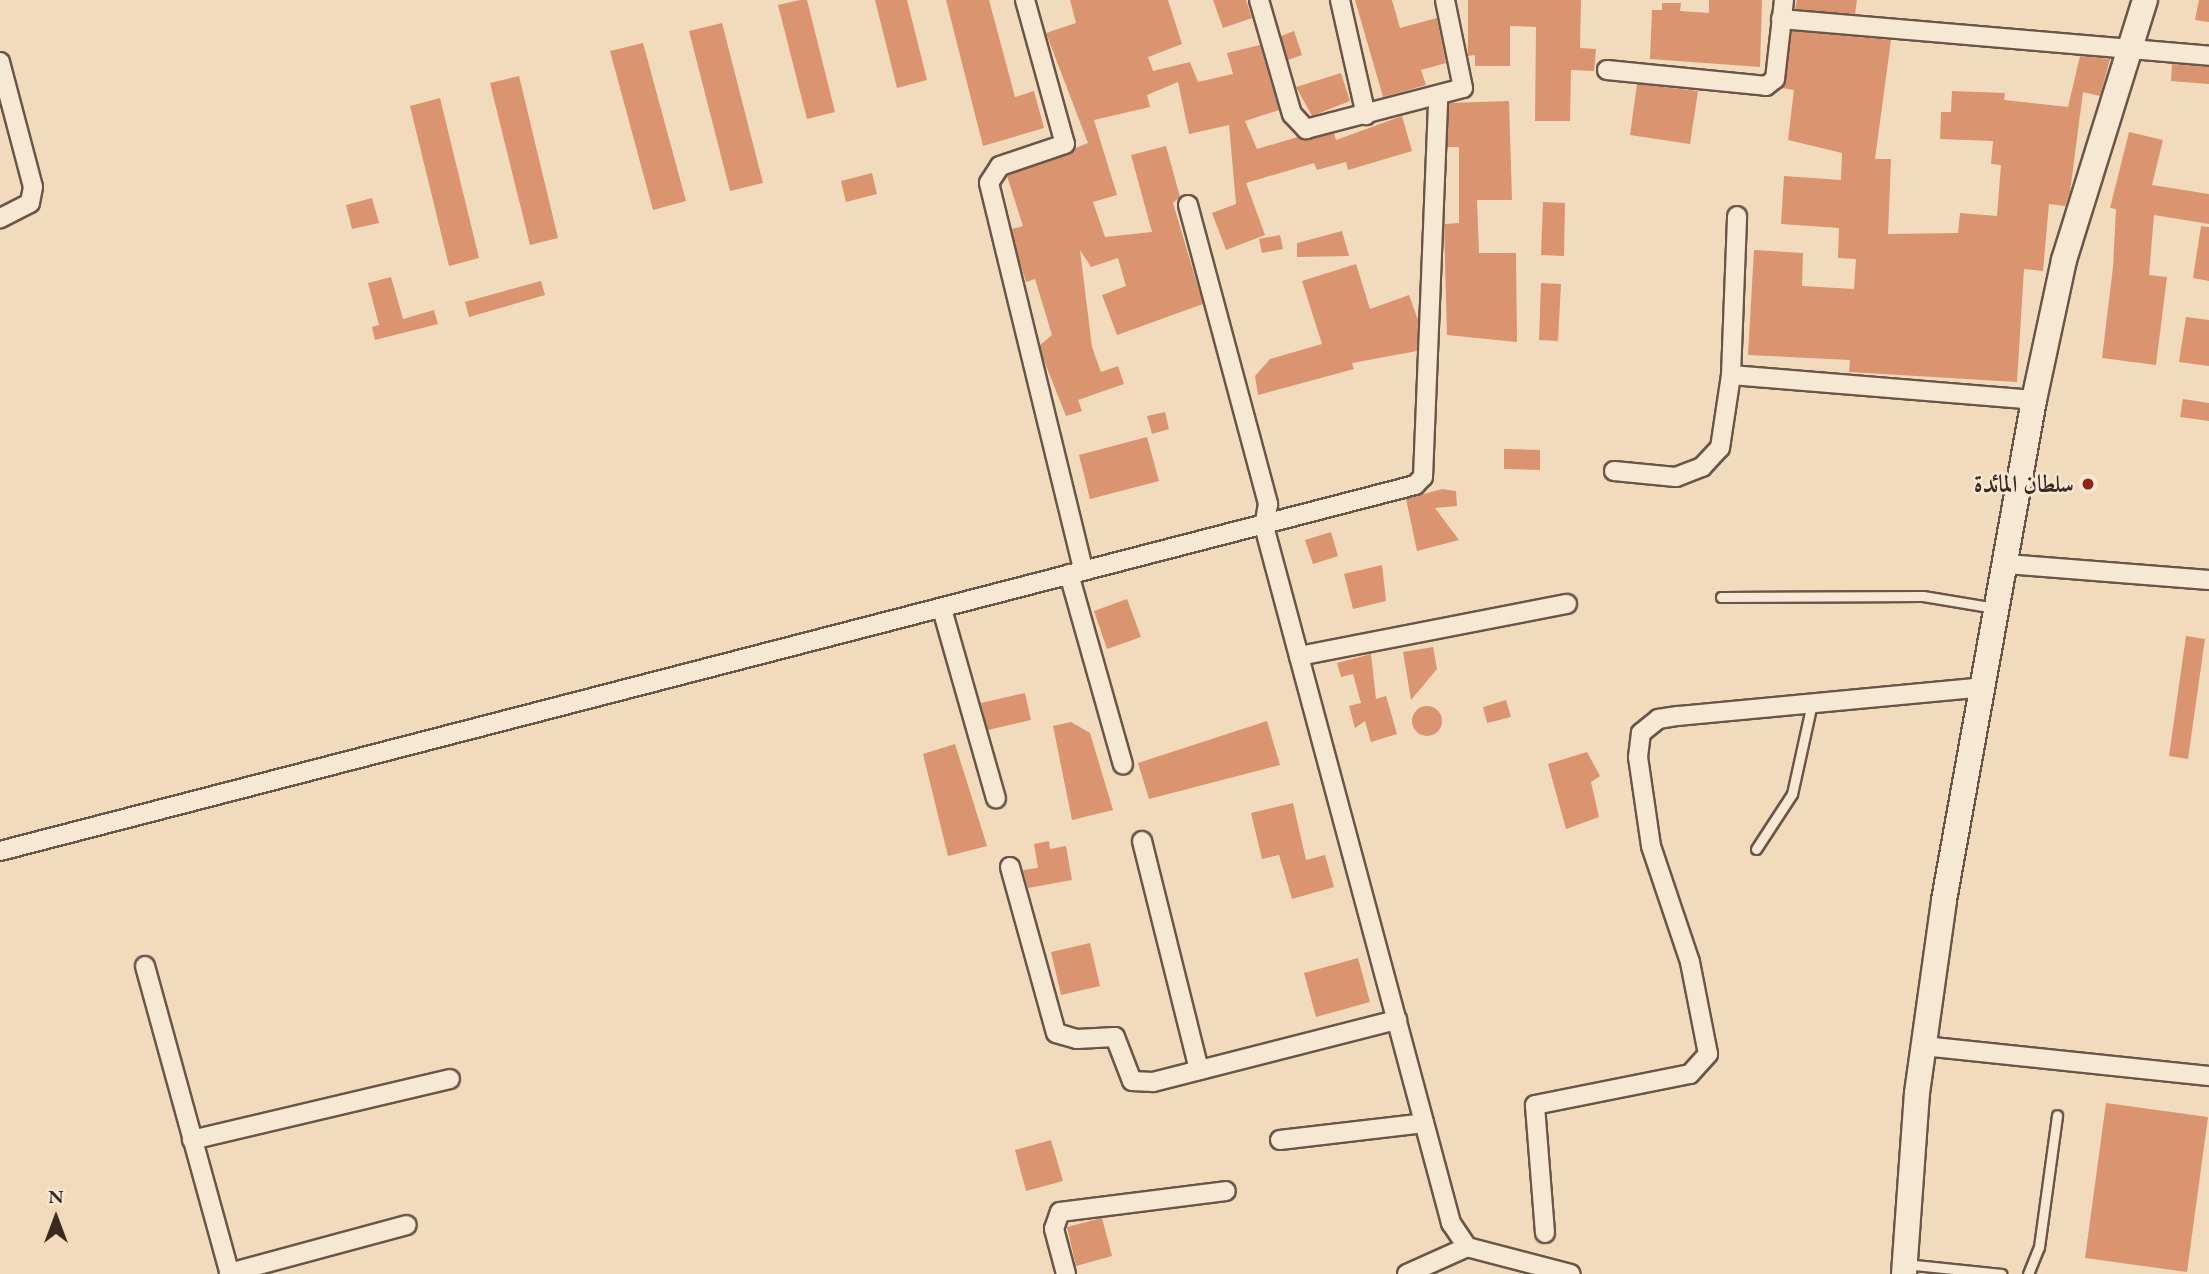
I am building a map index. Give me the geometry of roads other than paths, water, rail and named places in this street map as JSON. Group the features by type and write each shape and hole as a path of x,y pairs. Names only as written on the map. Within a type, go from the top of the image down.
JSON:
{"main road":[{"path":"1905,1269 1923,1046 1982,687 2034,400 2064,260 2126,47 2145,0"}],"street":[{"path":"1025,0 1065,144 1000,166 989,183 1076,572 1123,765"},
{"path":"1259,0 1299,127 1366,115 1458,92 1464,81 1445,0"},
{"path":"1340,0 1366,115"},
{"path":"1607,70 1766,86 1775,79 1784,0"},
{"path":"1781,19 2126,47 2209,57"},
{"path":"0,62 33,187 30,203 0,218"},
{"path":"0,851 1415,485 1423,477 1438,97"},
{"path":"1188,205 1268,504 1264,526 1451,1223 1467,1247 1503,1266 1571,1274"},
{"path":"1614,471 1676,477 1714,458 1731,375 1737,216"},
{"path":"1731,375 2034,400"},
{"path":"2006,564 2209,580"},
{"path":"1299,656 1567,604"},
{"path":"942,608 996,797"},
{"path":"1545,1233 1535,1105 1689,1074 1708,1054 1690,962 1651,846 1638,757 1641,733 1658,719 1982,687"},
{"path":"1142,841 1199,1070"},
{"path":"1010,867 1056,1033 1115,1037 1127,1074 1140,1083 1397,1020"},
{"path":"145,966 230,1273 407,1225"},
{"path":"1923,1046 2209,1076"},
{"path":"192,1139 450,1079"},
{"path":"1280,1140 1424,1123"},
{"path":"1066,1274 1054,1229 1060,1212 1226,1191"},
{"path":"1407,1274 1467,1247"}],"lane":[{"path":"1721,597 1923,596 1997,608"},
{"path":"1756,849 1792,794 1812,703"},
{"path":"2028,1274 2039,1247 2057,1115"},
{"path":"1905,1269 2001,1274"}],"place":[{"name":"سلطان المائدة","path":"2088,484"}]}
